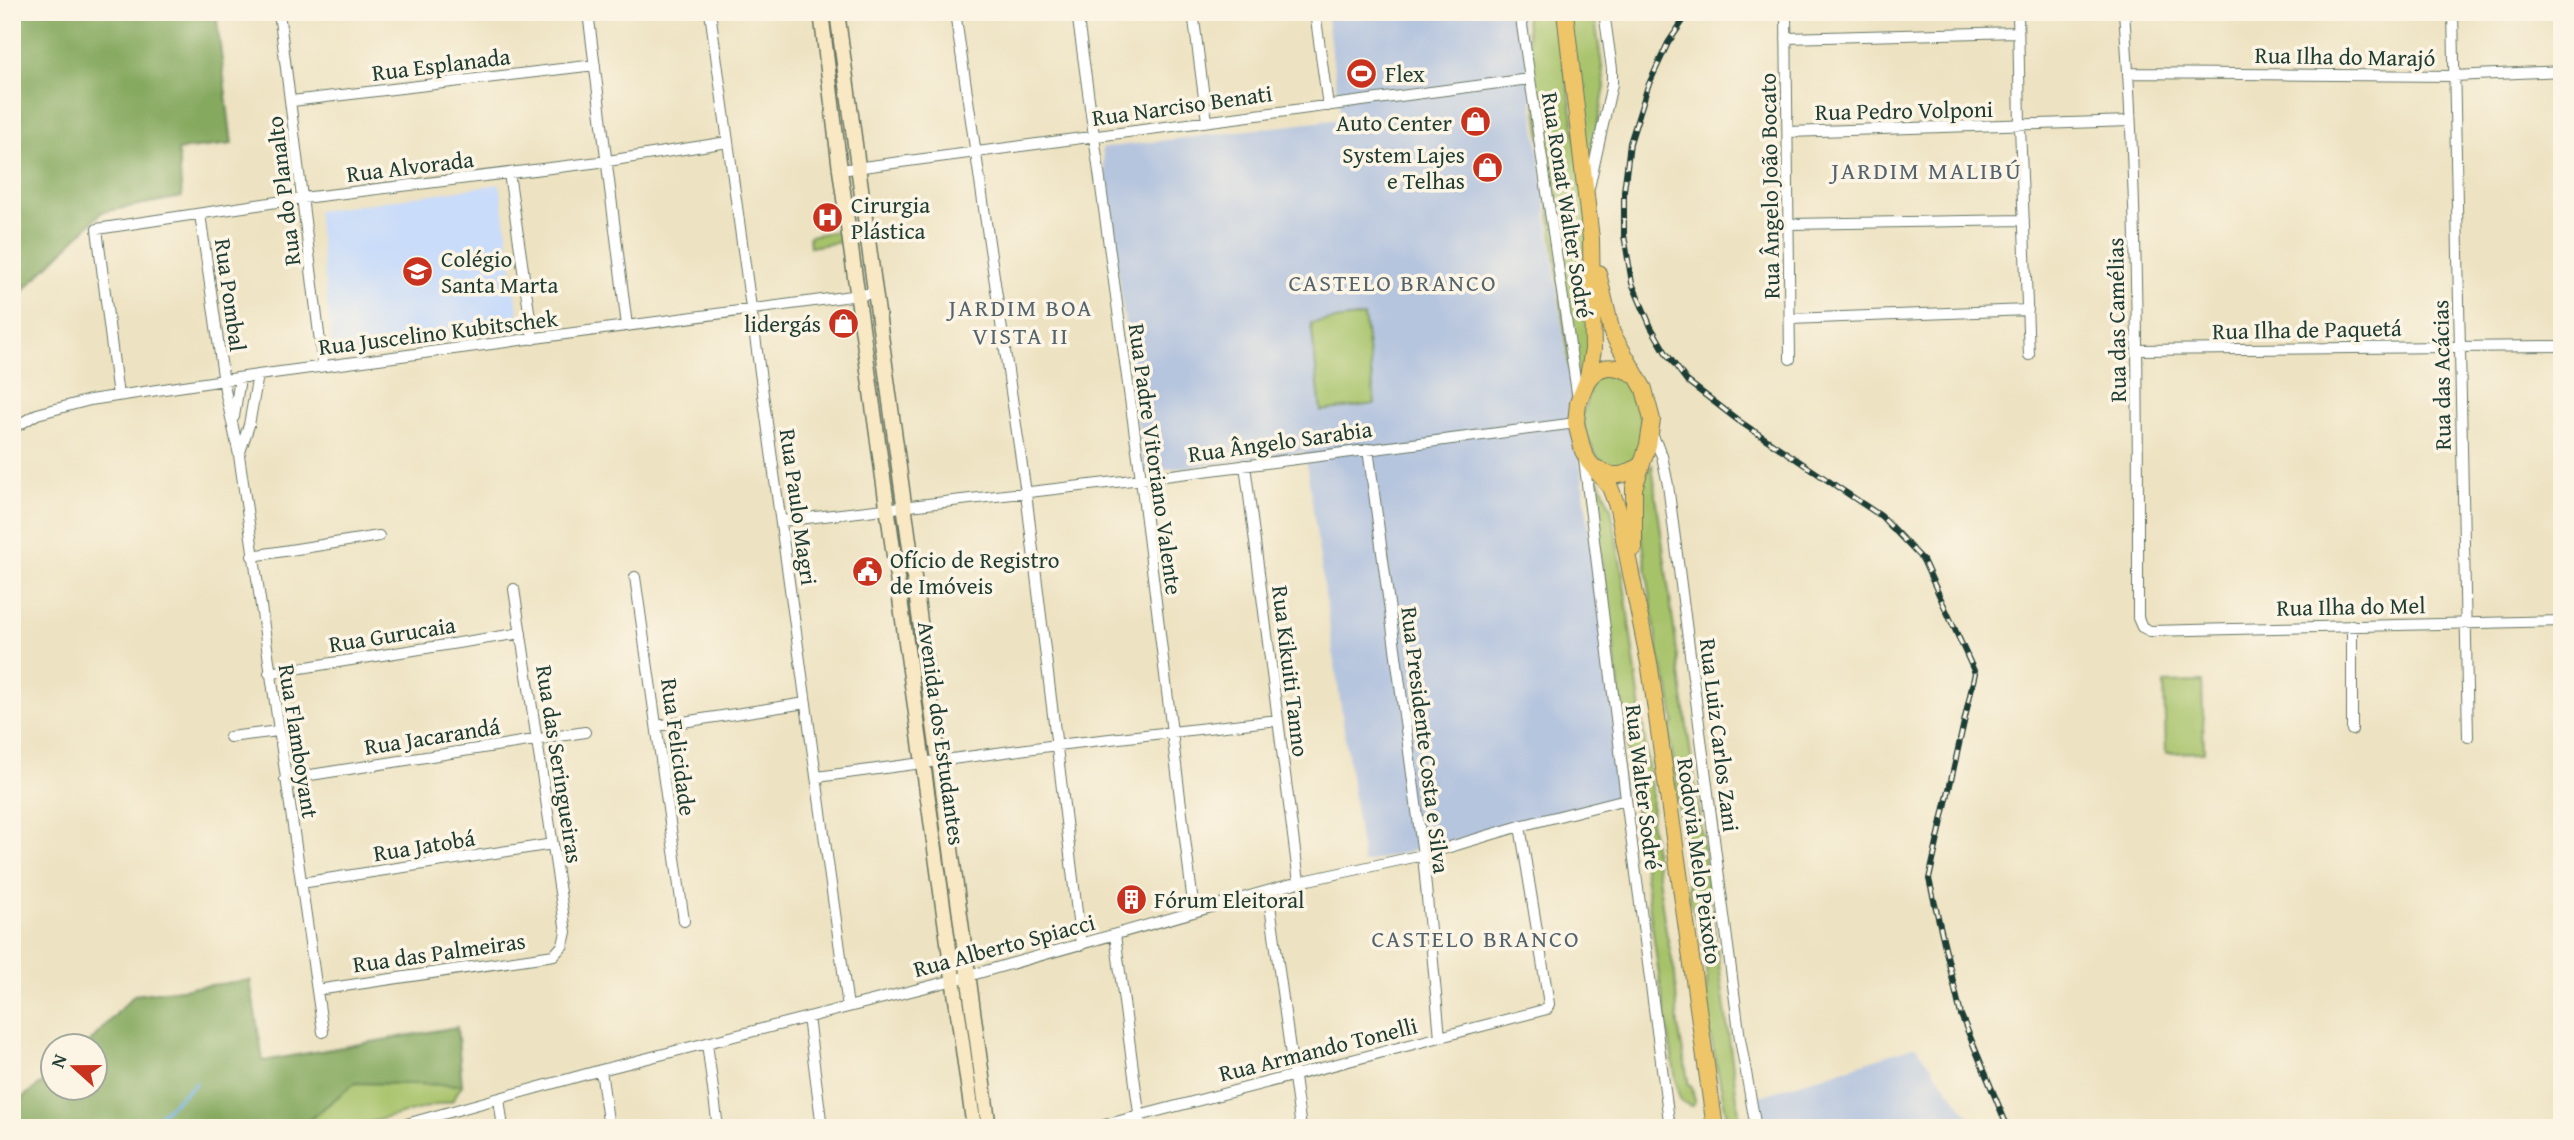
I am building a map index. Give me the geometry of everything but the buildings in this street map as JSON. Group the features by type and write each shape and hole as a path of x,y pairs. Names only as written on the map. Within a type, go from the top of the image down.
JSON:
{"main road":[{"name":"Rodovia Melo Peixoto","path":"1565,12 1591,239 1593,350 1587,381 1578,403 1576,422 1583,452 1610,487 1618,509 1637,601 1650,668 1715,1128"},
{"name":"Rodovia Melo Peixoto","path":"1591,239 1612,333 1644,389 1649,406 1651,433 1634,488 1637,601"},
{"path":"1587,381 1593,373 1611,365 1635,375"},
{"path":"1595,468 1613,476 1621,476 1641,466"}],"street":[{"name":"Rua do Planalto","path":"279,12 323,366"},
{"path":"588,12 627,326"},
{"name":"Rua Paulo Magri","path":"710,12 848,1007"},
{"name":"Avenida dos Estudantes","path":"821,12 858,295 940,762 989,1128"},
{"name":"Avenida dos Estudantes","path":"837,12 874,293 924,763 975,1128"},
{"path":"955,12 1026,493 1081,944"},
{"name":"Rua Padre Vitoriano Valente","path":"1077,12 1141,479 1194,912"},
{"path":"1193,12 1207,121"},
{"path":"1315,12 1328,106"},
{"name":"Rua Ronat Walter Sodré","path":"1520,12 1578,403"},
{"path":"1587,198 1612,84 1604,12"},
{"name":"Rua Ângelo João Bocato","path":"1786,12 1790,359"},
{"path":"2018,12 2029,355"},
{"name":"Rua das Camélias","path":"2124,12 2137,350 2138,618 2141,627"},
{"name":"Rua das Acácias","path":"2454,12 2468,737"},
{"path":"1786,38 2018,32"},
{"name":"Rua Esplanada","path":"292,101 595,65"},
{"name":"Rua Ilha do Marajó","path":"2128,73 2454,76 2562,71"},
{"name":"Rua Narciso Benati","path":"840,170 1529,79"},
{"name":"Rua Pedro Volponi","path":"1788,132 2130,121"},
{"name":"Rua Alvorada","path":"118,396 97,229 303,198 608,161 728,142"},
{"path":"509,173 533,339"},
{"name":"Rua Pombal","path":"201,214 224,381 233,424"},
{"path":"1789,223 2024,220"},
{"name":"Rua Juscelino Kubitschek","path":"12,429 37,414 90,400 323,366 874,293"},
{"path":"1790,319 2028,310"},
{"name":"Rua Ilha de Paquetá","path":"2137,350 2562,346"},
{"path":"239,455 249,425 258,375"},
{"path":"233,424 240,378"},
{"path":"12,419 37,414"},
{"name":"Rua Ângelo Sarabia","path":"781,521 1141,479 1576,422"},
{"name":"Rua Flamboyant","path":"233,424 323,1032"},
{"name":"Rua Luiz Carlos Zani","path":"1651,433 1662,456 1668,485 1740,1039 1756,1128"},
{"name":"Rua Presidente Costa e Silva","path":"1368,449 1423,855 1440,1037"},
{"name":"Rua Walter Sodré","path":"1583,452 1670,1128"},
{"name":"Rua Kikuiti Tanno","path":"1245,465 1299,882"},
{"path":"252,556 379,536"},
{"name":"Rua Felicidade","path":"635,577 684,922"},
{"name":"Rua das Seringueiras","path":"514,589 566,932 563,946"},
{"name":"Rua Ilha do Mel","path":"2141,627 2150,631 2562,621"},
{"path":"2352,625 2352,730"},
{"name":"Rua Gurucaia","path":"269,673 521,633"},
{"path":"657,726 806,703"},
{"path":"817,778 1056,745 1278,720"},
{"path":"230,737 278,731"},
{"name":"Rua Jacarandá","path":"285,779 585,732"},
{"name":"Rua Alberto Spiacci","path":"399,1127 601,1070 954,979 1299,882 1423,855 1520,826 1626,799"},
{"name":"Rua Armando Tonelli","path":"1093,1128 1547,1009 1549,1004 1520,826"},
{"name":"Rua Jatobá","path":"301,883 553,844"},
{"path":"1268,891 1301,1128"},
{"path":"1115,935 1141,1128"},
{"name":"Rua das Palmeiras","path":"317,990 554,955 563,946"},
{"path":"808,1017 822,1128"},
{"path":"707,1043 718,1128"},
{"path":"601,1070 609,1128"},
{"path":"499,1099 503,1128"}],"shaded area":[{"path":"1326,12 1520,12 1625,798 1363,863 1305,452 1144,472 1102,148 1341,119"},
{"name":"Colégio Santa Marta","path":"500,184 521,331 333,356 317,211"},
{"path":"1916,1046 1978,1128 1764,1128 1757,1097"}],"green space":[{"path":"12,12 216,12 232,144 178,150 182,197 102,212 22,292 12,293"},
{"path":"1525,12 1557,12 1591,239 1590,346 1576,423"},
{"path":"1565,12 1594,12 1605,87 1587,173"},
{"path":"839,231 841,242 810,247 809,236"},
{"path":"1364,316 1375,404 1321,411 1311,323"},
{"path":"1611,370 1629,380 1642,419 1641,448 1625,466 1610,465 1597,457 1586,434 1582,414 1593,379"},
{"path":"1652,465 1741,1128 1729,1128 1706,1013 1707,977 1702,939 1690,901 1669,730 1674,722 1669,689 1659,658 1638,509 1642,478"},
{"path":"1590,478 1599,480 1611,508 1623,576 1652,795 1651,826 1665,926 1675,974 1678,1026 1689,1086 1692,1087 1695,1103 1691,1106 1681,1101 1678,1093 1658,969"},
{"path":"2202,682 2204,752 2166,753 2164,683"},
{"path":"250,980 263,1061 457,1027 462,1085 355,1083 299,1128 12,1128 12,1105 38,1086 38,1102 108,1102 108,1032 99,1032 134,995"},
{"path":"355,1083 462,1085 452,1101 353,1128 299,1128"}],"waterway":[{"path":"145,1128 196,1083"}],"railway":[{"path":"1689,12 1668,43 1648,86 1630,143 1624,191 1624,235 1632,283 1651,327 1687,381 1739,421 1881,516 1923,560 1975,673 1929,879 1961,1015 2008,1128"}],"place":[{"name":"Flex","path":"1362,73"},
{"name":"Auto Center","path":"1475,122"},
{"name":"System Lajes e Telhas","path":"1488,167"},
{"name":"Cirurgia Plástica","path":"828,217"},
{"name":"Colégio Santa Marta","path":"418,271"},
{"name":"lidergás","path":"844,323"},
{"name":"Ofício de Registro de Imóveis","path":"867,572"},
{"name":"Fórum Eleitoral","path":"1131,899"}],"district":[{"name":"JARDIM MALIBÚ","path":"1927,170"},
{"name":"CASTELO BRANCO","path":"1393,282"},
{"name":"JARDIM BOA VISTA II","path":"1021,321"},
{"name":"CASTELO BRANCO","path":"1476,938"}]}
